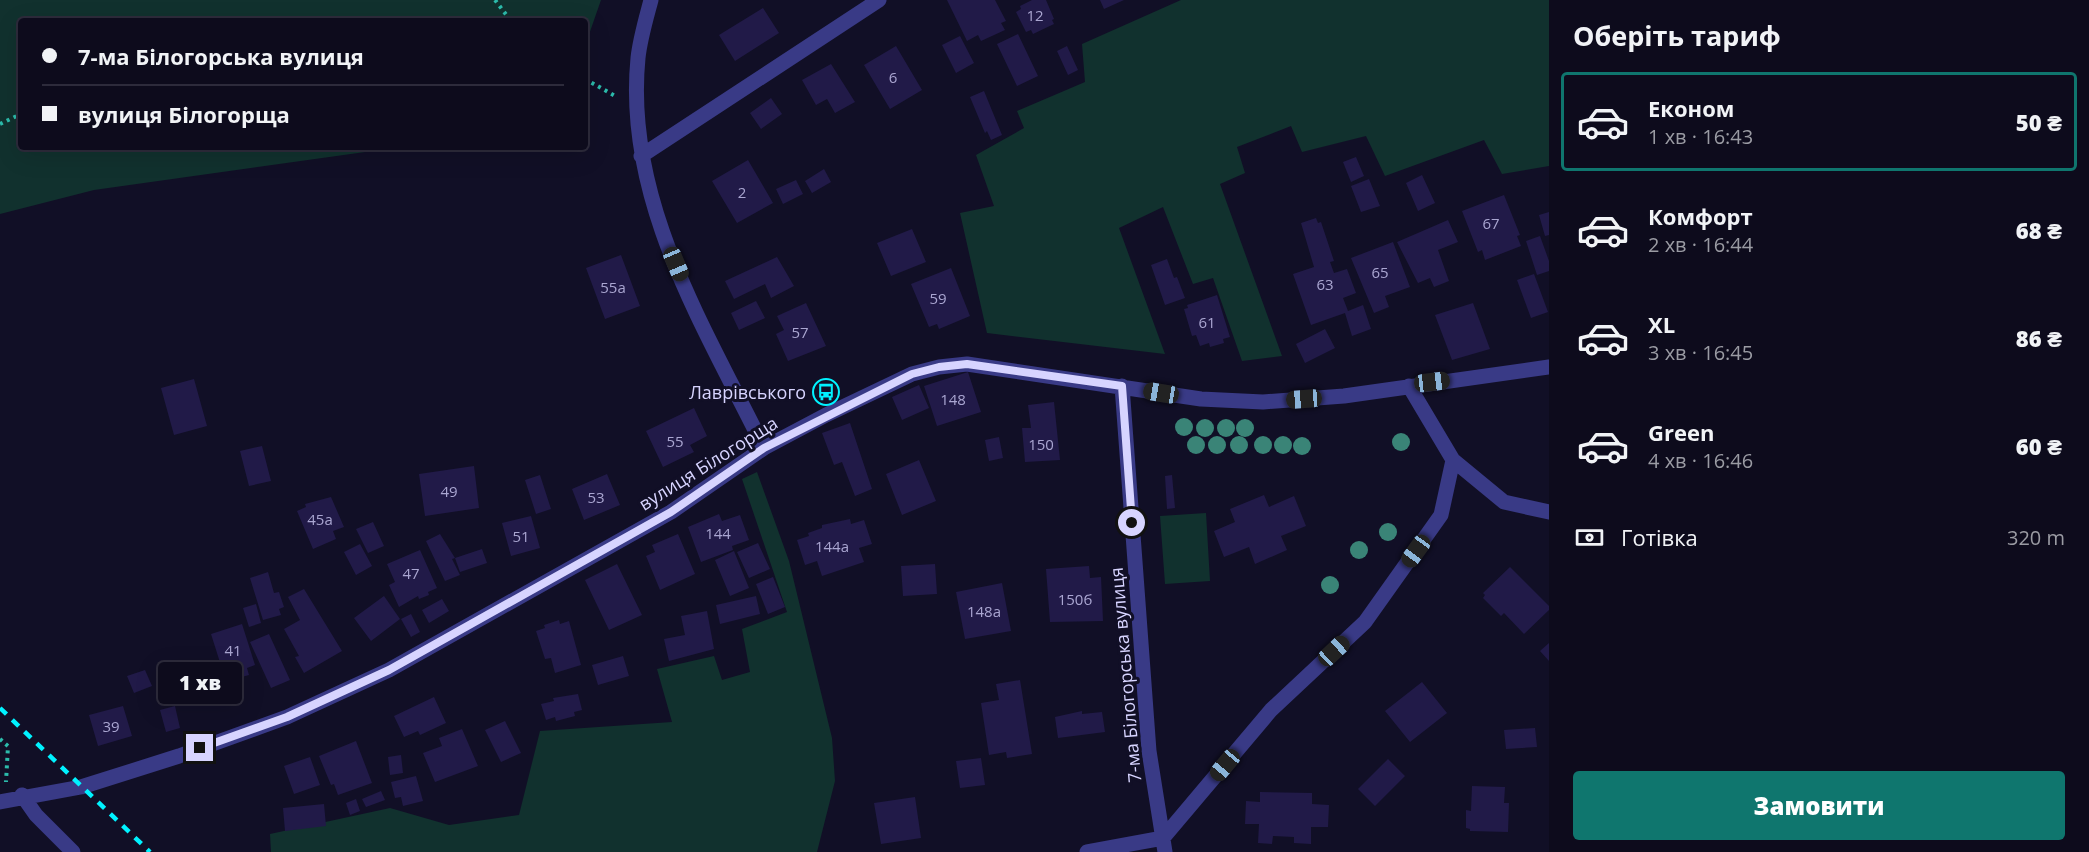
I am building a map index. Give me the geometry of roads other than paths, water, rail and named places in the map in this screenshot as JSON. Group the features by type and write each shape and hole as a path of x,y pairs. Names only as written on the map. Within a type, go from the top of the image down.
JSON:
{"street":[{"path":"651,0 638,57 637,112 641,156 652,207 692,302 764,448"},
{"path":"641,156 879,0"},
{"name":"вулиця Білогорща","path":"2,801 22,795 81,787 179,756 287,717 389,670 671,512 764,448 912,374 939,367 967,364 1201,399 1263,402 1344,396 1549,367"},
{"name":"7-ма Білогорська вулиця","path":"1122,386 1149,751 1164,845"},
{"path":"1409,386 1453,460 1504,502 1549,512"},
{"path":"1087,852 1164,845 1271,710 1365,622 1442,515 1453,460"},
{"path":"22,795 36,815 73,852"}],"railway":[{"path":"0,708 150,852"}],"place":[{"name":"Лаврівського","path":"826,392"}]}
